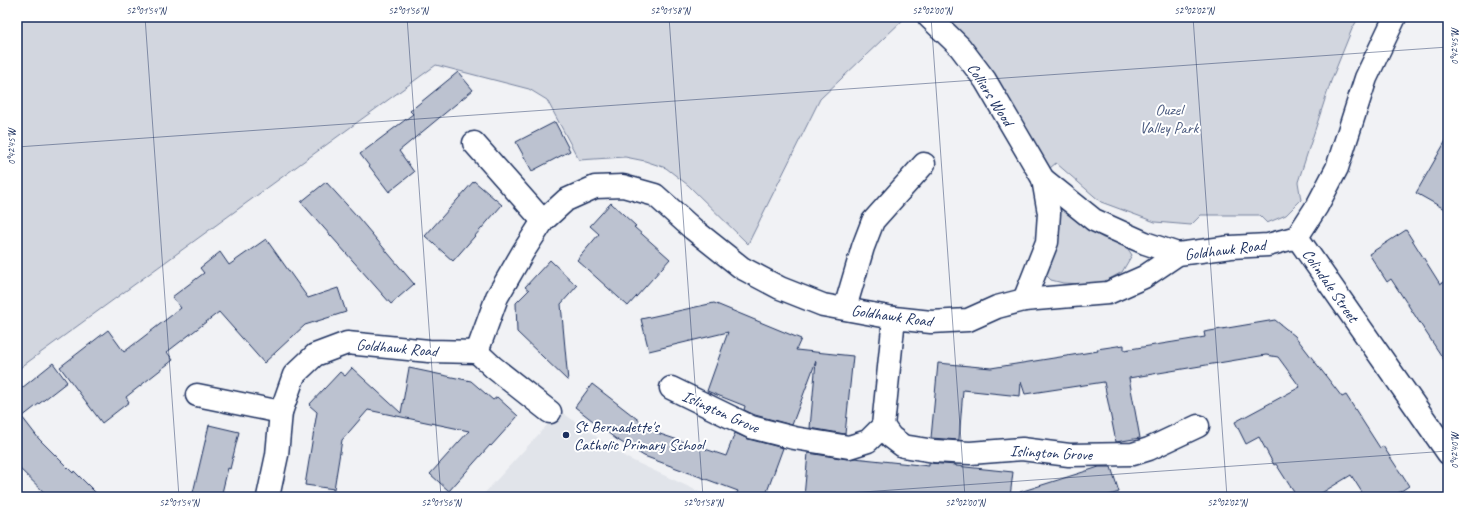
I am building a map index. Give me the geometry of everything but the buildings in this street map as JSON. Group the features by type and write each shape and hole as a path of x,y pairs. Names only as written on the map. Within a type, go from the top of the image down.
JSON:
{"street":[{"name":"Colliers Wood","path":"929,17 960,47 985,80 1042,179 1049,213 1047,242 1024,300"},
{"name":"Colindale Street","path":"1395,17 1366,78 1337,168 1317,206 1297,237 1448,453"},
{"path":"474,142 543,221"},
{"path":"846,308 863,247 873,221 924,164"},
{"name":"Colliers Wood","path":"1042,179 1094,220 1145,243 1178,254"},
{"name":"Goldhawk Road","path":"268,497 278,455 281,412 294,375 315,355 347,343 429,351 477,352 497,297 543,221 566,200 595,187 623,186 655,195 693,229 742,268 787,291 823,305 894,318 931,322 968,320 997,307 1024,300 1108,293 1144,277 1178,254 1231,247 1268,245 1297,237"},
{"path":"884,426 894,318"},
{"path":"477,352 493,367 550,412"},
{"name":"Islington Grove","path":"671,388 751,428 794,438 849,447 868,441 884,426 891,437 903,446 934,451 970,453 1022,449 1069,455 1132,454 1149,449 1198,426"},
{"path":"197,395 281,412"}],"shaded area":[{"name":"St Bernadette's Catholic Primary School","path":"560,411 627,458 704,494 718,497 481,497"}],"green space":[{"path":"17,17 906,17 820,99 748,244 688,185 666,168 645,161 625,157 579,160 547,100 529,89 436,65 17,370"},
{"name":"Ouzel Valley Park","path":"941,17 1359,17 1352,29 1331,81 1298,182 1301,200 1286,215 1267,223 1259,215 1201,215 1191,225 1155,222 1101,202 1056,163 1050,168 979,53"},
{"path":"1062,206 1083,225 1103,238 1126,246 1132,255 1122,272 1104,282 1086,284 1063,283 1051,280 1047,276 1046,270 1058,208"}],"place":[{"name":"St Bernadette's Catholic Primary School","path":"566,435"}]}
